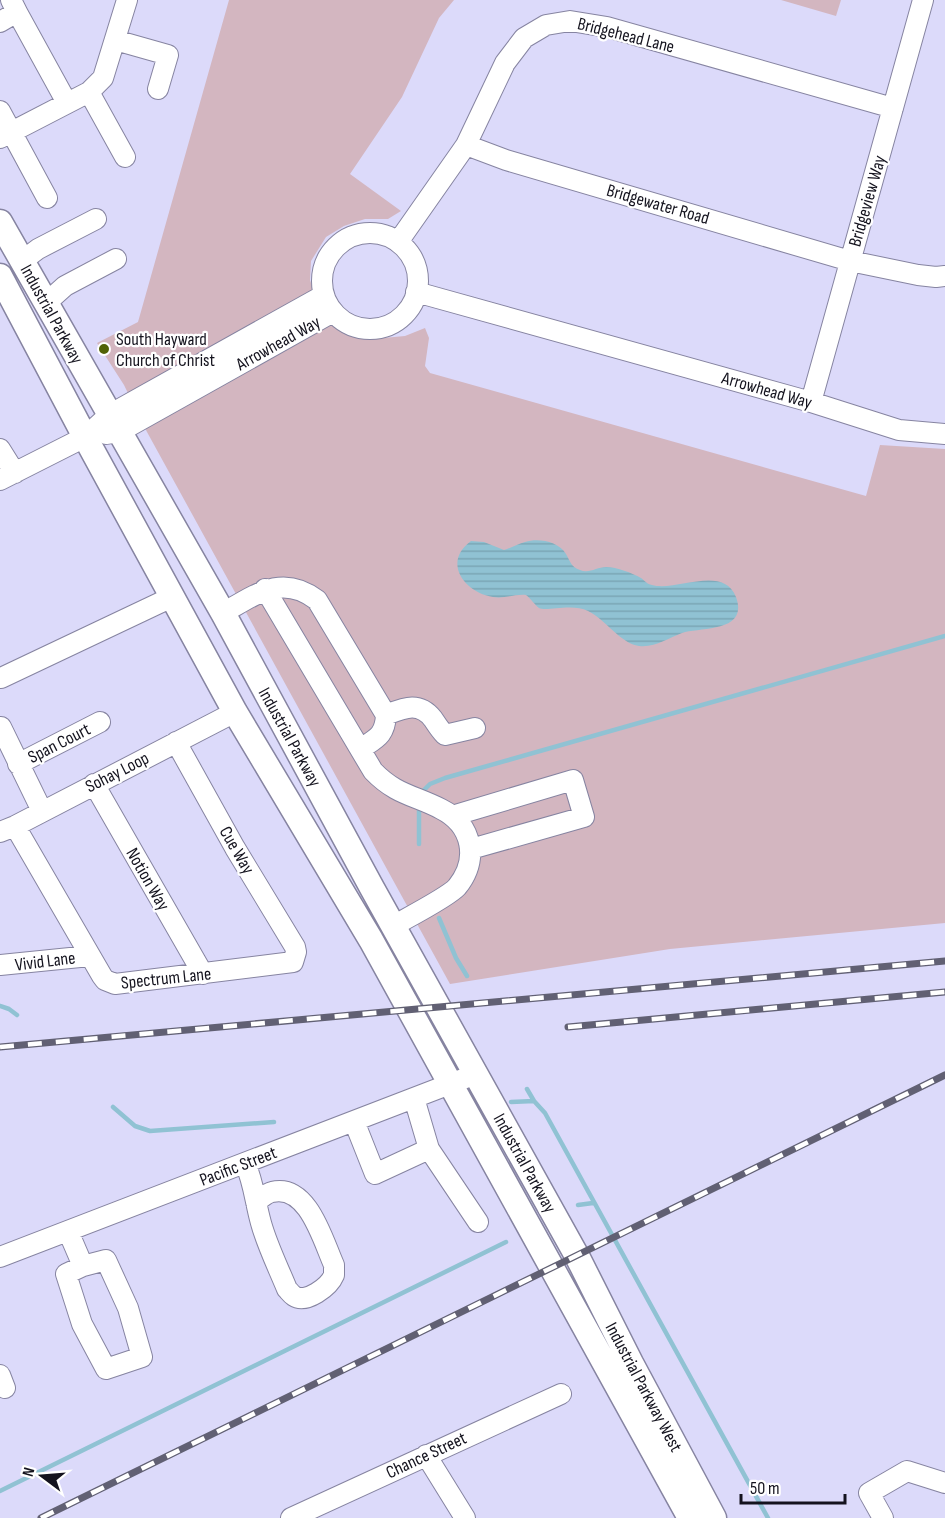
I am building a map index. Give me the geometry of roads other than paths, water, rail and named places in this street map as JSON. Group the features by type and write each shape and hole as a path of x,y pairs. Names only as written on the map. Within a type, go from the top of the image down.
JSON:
{"main road":[{"name":"Industrial Parkway","path":"0,222 223,613 393,926 577,1256"},
{"name":"Industrial Parkway","path":"0,278 235,712 371,940 552,1268"},
{"name":"Industrial Parkway West","path":"577,1256 636,1373 714,1518"},
{"name":"Industrial Parkway West","path":"552,1268 690,1518"}],"street":[{"path":"6,135 89,92 103,78 127,0"},
{"name":"Bridgeview Way","path":"811,402 923,0"},
{"path":"0,22 14,6 67,103"},
{"name":"Bridgehead Lane","path":"398,242 466,145 505,63 524,38 546,25 570,21 607,27 893,108"},
{"path":"115,40 168,56 158,89"},
{"path":"89,92 125,157"},
{"path":"0,111 6,135 47,198"},
{"name":"Bridgewater Road","path":"466,145 506,160 850,261 936,278 945,276"},
{"path":"22,261 38,249 96,219"},
{"path":"370,233 387,236 407,251 415,265 416,292 406,312 395,321 382,327 353,326 341,319 329,304 322,281 324,268 330,254 352,237 370,233"},
{"path":"46,303 65,286 116,259"},
{"name":"Arrowhead Way","path":"416,292 811,402 899,430 945,434"},
{"name":"Arrowhead Way","path":"8,476 114,423 329,304"},
{"path":"0,449 8,476"},
{"path":"223,613 265,589 290,587 304,590 317,600 386,715 385,727 379,737 362,748"},
{"path":"265,589 362,748 373,771 385,783 404,795 446,812 466,833 471,849 468,869 456,889 393,926"},
{"path":"1,678 172,597"},
{"path":"386,715 415,706 428,712 445,735 475,728"},
{"name":"Sohay Loop","path":"8,829 235,712"},
{"name":"Span Court","path":"18,764 100,722"},
{"name":"Span Court","path":"1,727 42,811"},
{"name":"Cue Way","path":"176,742 295,947 296,958"},
{"path":"446,812 573,780 584,817 471,849"},
{"name":"Notion Way","path":"94,784 203,974"},
{"name":"Spectrum Lane","path":"8,829 105,980 115,984 203,974 288,964 296,958"},
{"name":"Vivid Lane","path":"0,965 90,956"},
{"name":"Pacific Street","path":"0,1257 476,1074"},
{"path":"414,1098 429,1149 478,1222"},
{"path":"354,1121 375,1174 429,1149"},
{"path":"245,1163 253,1181 256,1202 261,1225 287,1289 294,1297 303,1298 315,1294 327,1284 334,1274 334,1265 310,1212 301,1199 288,1191 271,1192 256,1202"},
{"path":"68,1231 83,1266"},
{"path":"106,1260 128,1308 142,1357 106,1369 82,1324 66,1274 83,1266 106,1260"},
{"name":"Chance Street","path":"299,1516 561,1394"},
{"path":"426,1455 465,1518"},
{"path":"883,1518 869,1493 907,1471 945,1483"}],"water":[{"path":"471,541 484,542 504,550 530,541 553,543 566,554 577,569 587,571 603,567 615,568 633,574 652,585 662,586 698,581 721,582 730,587 736,597 738,609 736,617 721,626 682,633 656,644 639,646 632,644 588,611 575,608 542,609 526,595 493,597 473,589 460,575 458,567 458,558 462,549"}],"waterway":[{"path":"421,793 430,784 445,778 945,636"},
{"path":"419,804 419,844"},
{"path":"439,918 456,958 467,976"},
{"path":"0,1006 17,1015"},
{"path":"527,1089 534,1101"},
{"path":"511,1102 534,1101 545,1113 768,1518"},
{"path":"113,1107 135,1126 150,1131 274,1122"},
{"path":"578,1205 593,1203"},
{"path":"0,1491 506,1242"}],"railway":[{"path":"0,1047 945,961"},
{"path":"568,1027 945,992"},
{"path":"41,1518 945,1075"}],"place":[{"name":"South Hayward Church of Christ","path":"104,349"}]}
